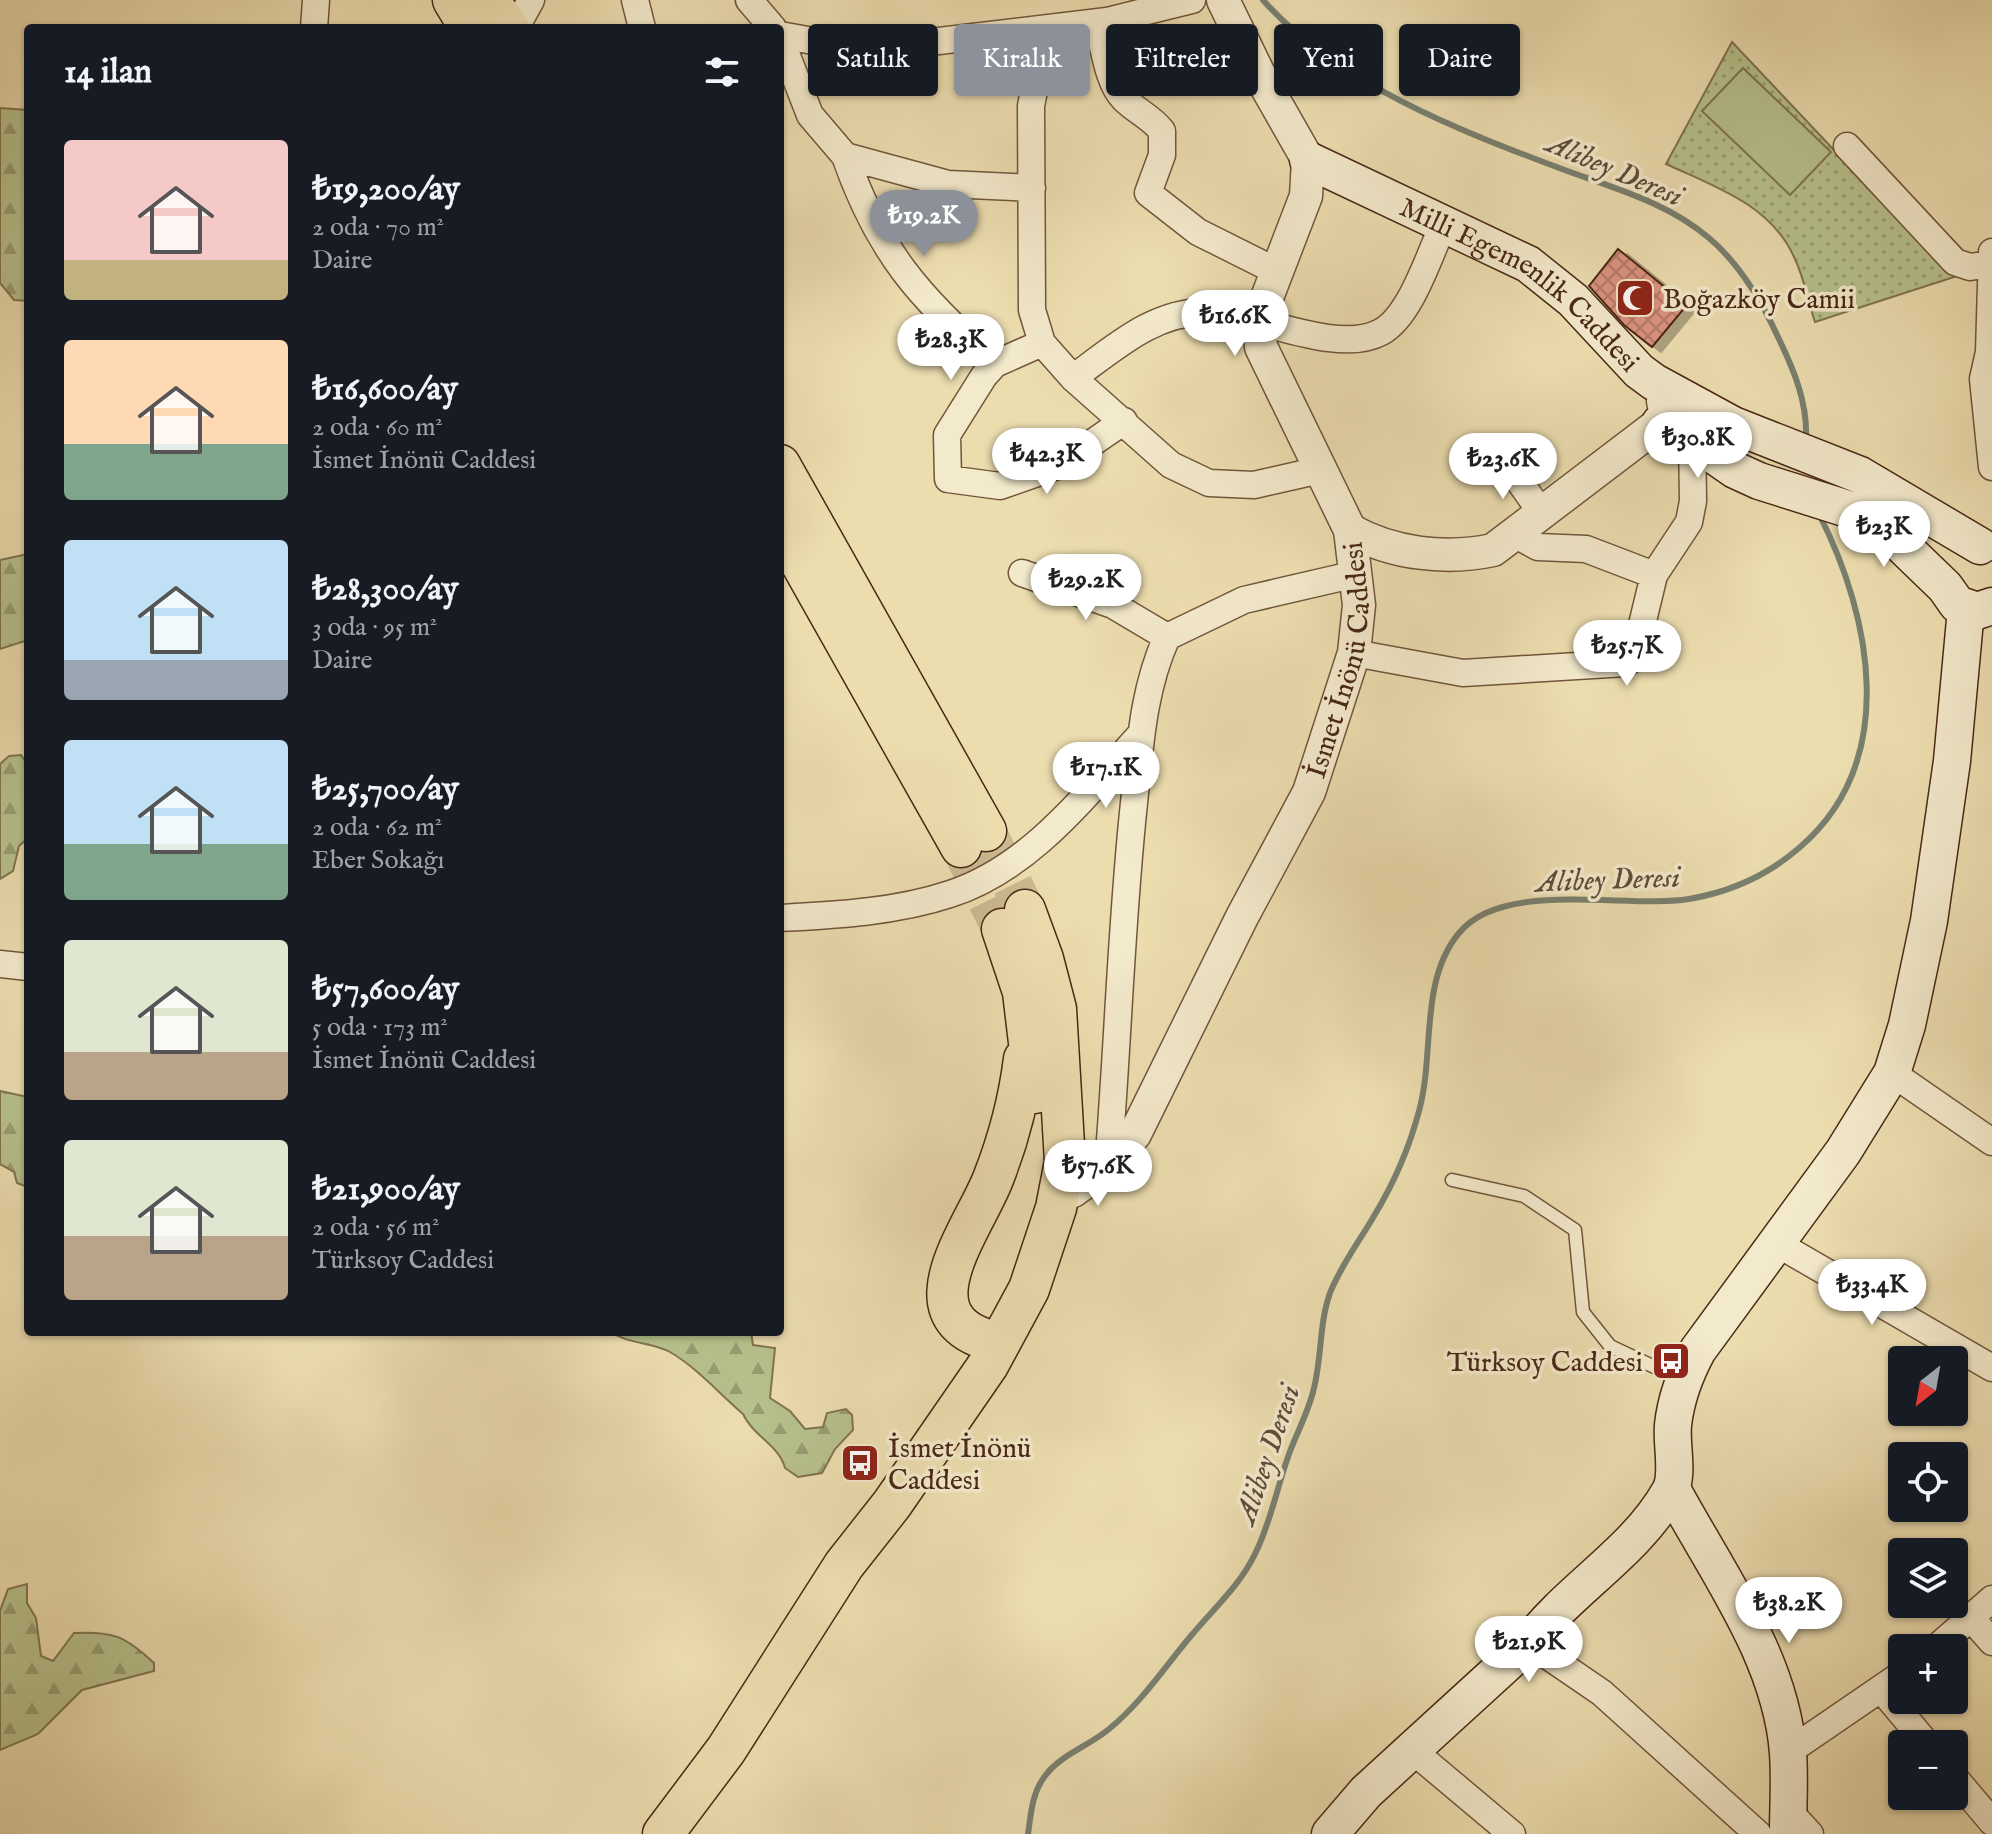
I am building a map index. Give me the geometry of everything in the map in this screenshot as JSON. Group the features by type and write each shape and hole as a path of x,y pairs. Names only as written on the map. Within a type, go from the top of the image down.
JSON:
{"main road":[{"path":"453,0 468,24"},
{"name":"Milli Egemenlik Caddesi","path":"1308,160 1528,264 1573,300 1639,371 1654,382 1765,438 1860,475 1986,548"},
{"path":"1660,423 1692,439 1735,470 1759,481 1854,511 1887,531 1968,601"},
{"path":"784,473 973,839 784,532"},
{"path":"1795,1826 1788,1752 1779,1705 1746,1621 1672,1489 1673,1425 1682,1381 1698,1350 1843,1152 1892,1073 1907,1025 1929,921 1952,761 1968,601 1946,566 1951,557 1969,546 1986,548"},
{"path":"663,1834 726,1750 844,1565 892,1504 988,1341 1029,1289 1044,1199 1038,1159 1035,1070 1013,919 1043,959 1056,1009 1065,1162 1044,1199"},
{"path":"988,1341 961,1327 949,1305 948,1278 958,1246 989,1187 1003,1147 1023,1069 1028,1028"},
{"path":"1330,1834 1366,1792 1529,1643 1546,1620 1587,1587 1634,1537 1672,1489"}],"street":[{"path":"314,24 316,0"},
{"path":"635,0 641,24"},
{"path":"749,0 770,24"},
{"path":"1082,24 1192,0"},
{"path":"1223,0 1259,74 1308,160 1306,196 1258,321"},
{"path":"1097,22 1116,87 1124,100 1150,116 1162,131 1162,155 1148,193 1198,232 1276,271"},
{"path":"784,38 863,50 954,40"},
{"path":"784,47 810,115 845,156 860,197 887,250 921,296 995,364"},
{"path":"1033,96 1032,310 1042,343 1073,378 1171,465 1209,483 1254,485 1320,470"},
{"path":"1847,146 1955,262 1970,267 1991,258 1989,352 1983,379 1992,467"},
{"path":"845,156 948,184 1032,188"},
{"path":"1306,196 1317,185 1340,177"},
{"path":"1073,378 1138,330 1176,317 1207,312 1320,336 1353,339 1381,332 1404,312 1444,223"},
{"name":"İsmet İnönü Caddesi","path":"1044,1199 1084,1184 1108,1166 1135,1134 1242,917 1309,792 1354,653 1359,605 1350,530 1261,347 1258,321"},
{"path":"1042,343 995,364 947,435 948,479 1000,486 1060,465 1124,421"},
{"path":"1350,530 1393,548 1467,555 1493,550 1543,515 1660,423 1665,410 1654,382"},
{"path":"1354,653 1463,673 1626,663 1634,658 1654,575 1689,522 1693,501 1692,439"},
{"path":"1503,458 1543,515"},
{"path":"1516,535 1538,547 1586,549 1654,575"},
{"path":"1108,1166 1121,1003 1122,914 1141,734 1145,705 1167,637 1244,600 1356,574 1367,560 1393,548"},
{"path":"1022,573 1113,605 1167,637"},
{"path":"784,918 911,904 951,894 989,877 1032,848 1062,821 1141,734"},
{"path":"0,964 24,967"},
{"path":"1892,1073 1992,1142"},
{"path":"1776,1243 1992,1368"},
{"path":"1952,1634 1992,1599"},
{"path":"1971,1618 1992,1642"},
{"path":"1529,1643 1602,1693 1758,1834"},
{"path":"1788,1752 1888,1685"},
{"path":"1412,1750 1512,1834"},
{"path":"1968,1794 1992,1822"}],"lane":[{"path":"1452,1180 1524,1196 1575,1230 1583,1312 1610,1346 1682,1381"}],"green space":[{"path":"1732,42 1954,277 1815,322 1797,265 1784,239 1771,224 1722,189 1666,164"},
{"path":"1743,68 1831,152 1790,195 1702,111"},
{"path":"0,108 24,110 24,301 14,300 0,283"},
{"path":"24,555 24,641 0,649 0,560"},
{"path":"21,755 24,759 24,842 19,846 13,871 0,879 0,764 9,756"},
{"path":"0,1091 24,1096 24,1186 17,1183 14,1172 0,1164"},
{"path":"619,1336 752,1336 753,1345 775,1348 770,1398 790,1411 805,1429 823,1427 827,1413 846,1409 852,1415 853,1430 835,1449 822,1473 798,1477 785,1468 777,1453 743,1414 689,1365 663,1349"},
{"path":"27,1584 27,1603 36,1618 41,1656 53,1661 74,1633 109,1634 135,1647 154,1663 154,1671 82,1690 38,1734 0,1750 0,1611 8,1589"}],"building":[{"name":"Boğazköy Camii","path":"1618,249 1687,305 1652,347 1624,325 1589,286"}],"waterway":[{"name":"Alibey Deresi","path":"1263,0 1293,30 1326,56 1402,101 1483,138 1657,205 1693,225 1720,248 1757,296 1799,387 1805,413 1806,441"},
{"name":"Alibey Deresi","path":"1028,1834 1035,1796 1045,1776 1059,1762 1101,1735 1132,1708 1233,1587 1255,1554 1312,1397 1330,1293 1388,1191 1411,1139 1424,1089 1430,1019 1438,973 1446,952 1459,933 1479,916 1505,906 1534,901 1663,901 1719,892 1748,881 1787,858 1831,813 1852,774 1864,732 1867,688 1863,643 1852,598 1838,555 1819,514"}],"tunnel":[{"path":"986,831 1025,910"},
{"path":"961,847 1002,929"}],"place":[{"name":"Boğazköy Camii","path":"1635,298"},
{"name":"Türksoy Caddesi","path":"1671,1361"},
{"name":"İsmet İnönü Caddesi","path":"860,1463"}]}
